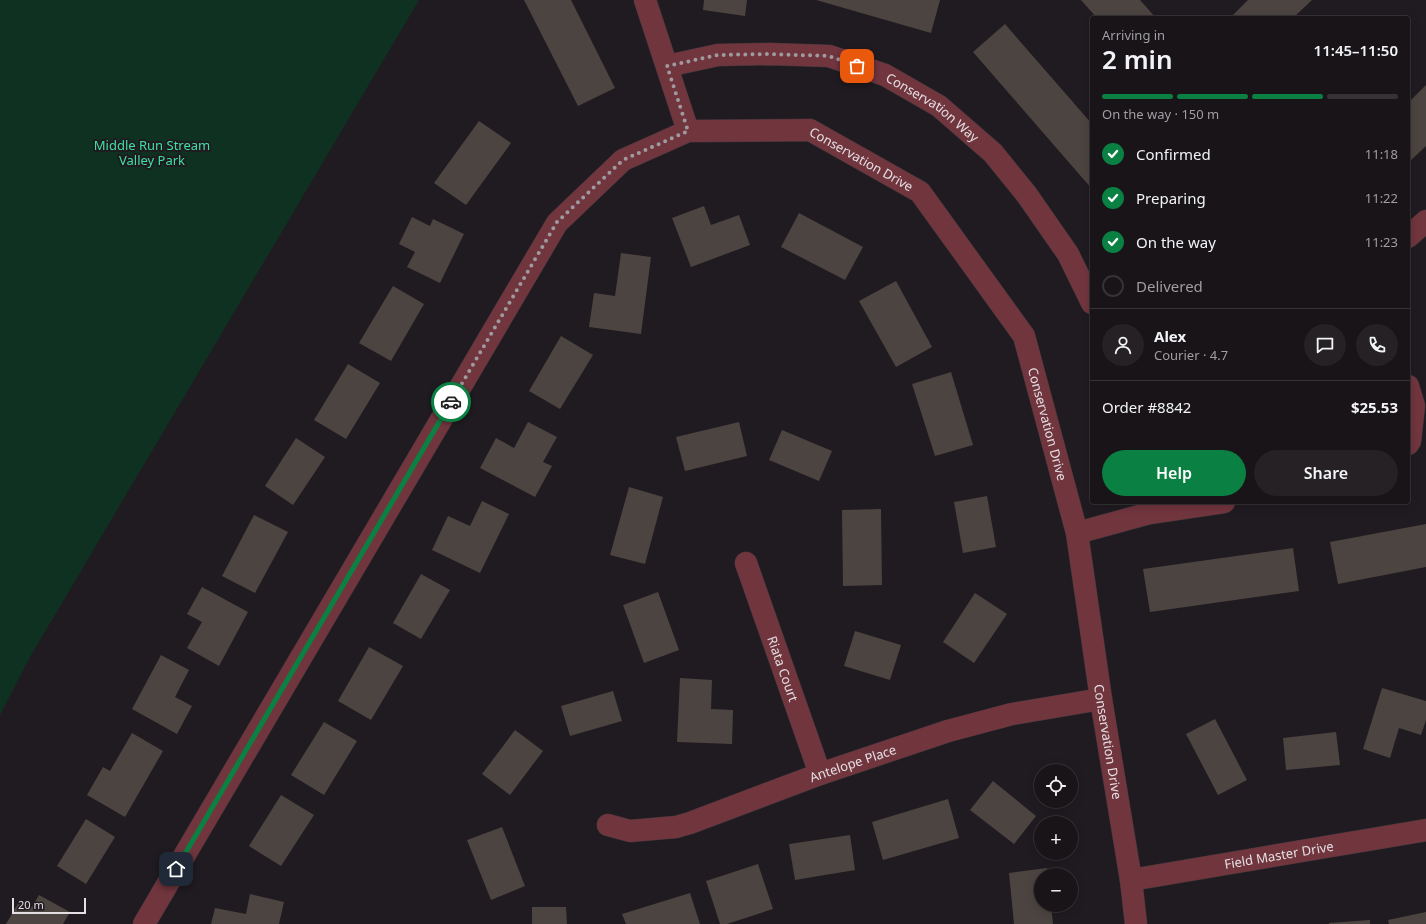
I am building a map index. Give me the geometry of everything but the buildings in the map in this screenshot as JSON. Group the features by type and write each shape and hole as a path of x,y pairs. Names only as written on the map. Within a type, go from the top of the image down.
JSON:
{"street":[{"path":"645,0 688,131"},
{"name":"Conservation Way","path":"667,66 718,55 769,54 829,56 885,75 940,106 993,153 1027,195 1068,254 1090,299"},
{"name":"Conservation Drive","path":"144,924 557,222 623,160 688,131 810,130 920,192 1024,336 1077,533 1101,699 1131,880 1136,924"},
{"path":"1410,235 1426,221"},
{"path":"1410,393 1414,406 1410,441"},
{"path":"1077,533 1149,508 1199,504"},
{"name":"Riata Court","path":"746,563 820,774"},
{"name":"Antelope Place","path":"608,826 630,831 676,827 820,774 948,731 1012,714 1101,699"},
{"name":"Field Master Drive","path":"1131,880 1426,830"}],"green space":[{"name":"Middle Run Stream Valley Park","path":"0,0 419,0 30,657 0,715"}],"way so far":[{"path":"451,402 557,222 623,160 688,131 667,66 718,55 769,54 829,56 857,66"}],"route":[{"path":"176,869 451,402"}]}
